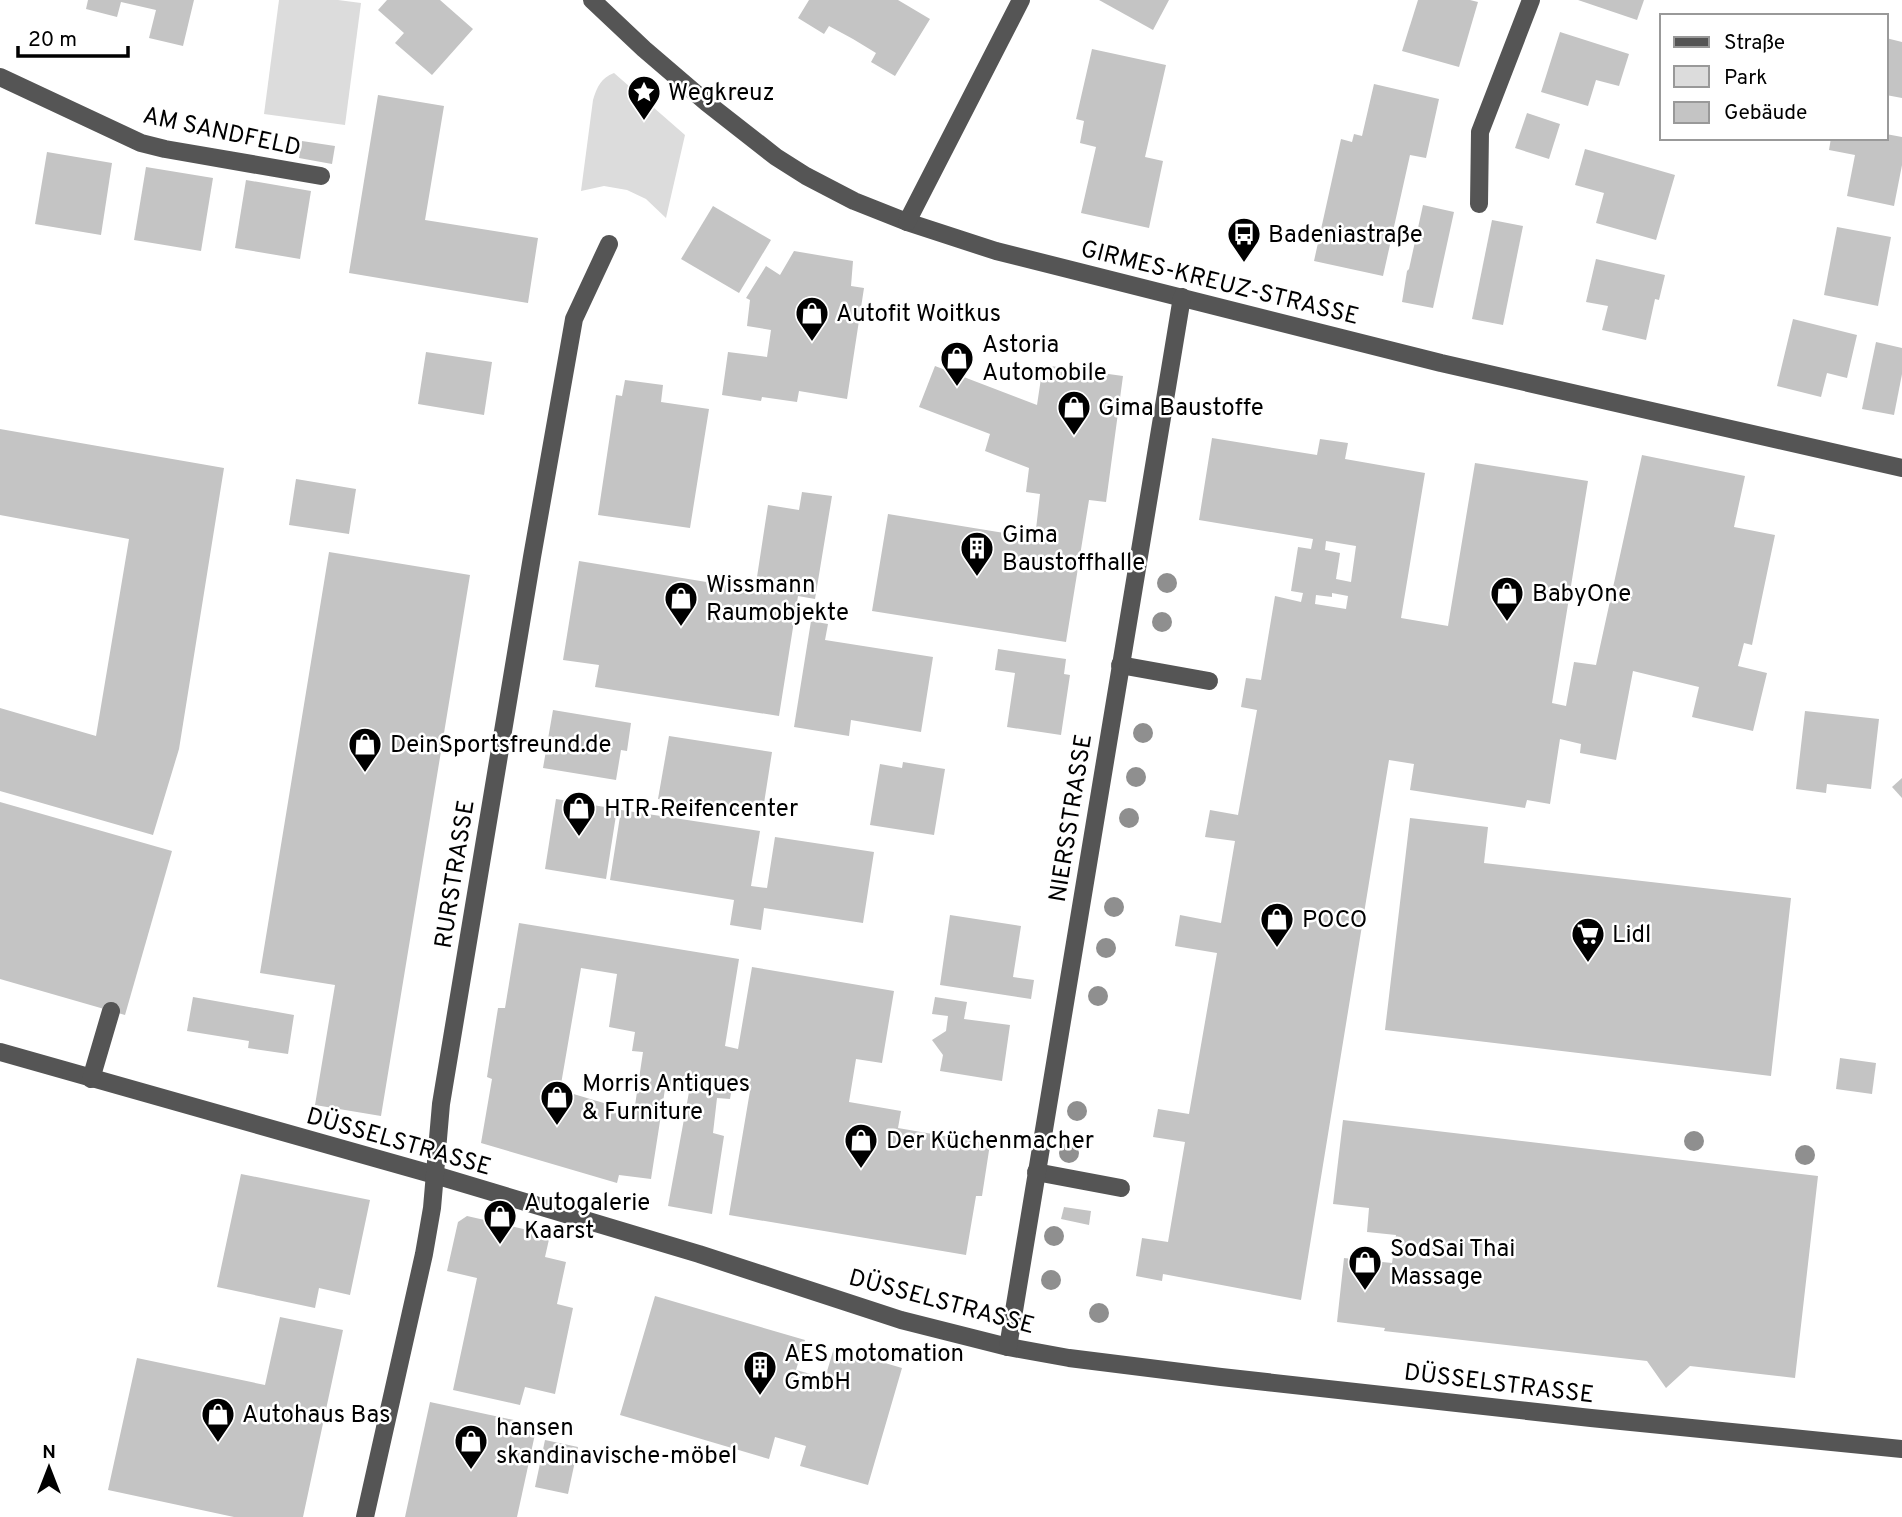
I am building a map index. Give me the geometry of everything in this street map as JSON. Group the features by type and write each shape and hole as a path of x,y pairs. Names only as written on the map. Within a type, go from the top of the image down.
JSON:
{"street":[{"name":"GIRMES-KREUZ-STRASSE","path":"592,0 675,76 776,157 854,201 907,222 996,251 1441,363 1902,468"},
{"path":"907,222 1021,0"},
{"path":"1479,204 1480,132 1531,0"},
{"name":"AM SANDFELD","path":"0,77 141,142 165,149 321,176"},
{"name":"RURSTRASSE","path":"365,1517 424,1254 432,1208 441,1104 574,319 609,244"},
{"name":"NIERSSTRASSE","path":"1008,1347 1182,297"},
{"path":"1120,665 1209,681"},
{"path":"91,1079 111,1011"},
{"name":"DÜSSELSTRASSE","path":"0,1052 435,1175 699,1254 901,1320 1008,1347 1069,1358 1221,1377 1902,1449"},
{"path":"1037,1172 1121,1188"}],"green space":[{"path":"279,0 338,0 361,3 345,125 264,114"},
{"path":"614,73 685,135 666,218 646,199 627,190 604,186 581,191 593,100 600,84"}],"building":[{"path":"88,0 194,0 183,46 149,38 156,10 121,2 117,17 86,9"},
{"path":"387,0 440,0 473,29 432,75 395,43 404,33 378,10"},
{"path":"809,0 898,0 930,19 895,76 871,62 876,53 853,39 829,26 824,34 798,18"},
{"path":"1099,0 1169,0 1153,30"},
{"path":"1418,0 1478,2 1459,67 1402,51"},
{"path":"1578,0 1644,0 1637,20"},
{"path":"1560,32 1629,54 1619,86 1596,80 1588,106 1541,92"},
{"path":"1888,38 1902,42 1902,98 1888,95"},
{"path":"1092,49 1166,65 1145,157 1163,161 1149,228 1081,213 1096,147 1080,143 1084,121 1076,119"},
{"path":"1374,84 1439,99 1426,158 1410,155 1383,276 1314,261 1341,139 1352,142 1354,134 1362,136"},
{"path":"378,95 444,106 425,220 538,238 528,303 349,273"},
{"path":"1527,113 1560,124 1549,159 1515,148"},
{"path":"1888,134 1902,137 1902,165 1894,206 1847,196 1855,155 1829,150 1831,140 1888,140"},
{"path":"302,141 335,146 332,164 299,158"},
{"path":"1585,149 1675,175 1656,240 1596,223 1604,193 1575,185"},
{"path":"47,152 112,163 101,235 35,224"},
{"path":"146,167 213,178 201,251 134,240"},
{"path":"246,180 311,191 300,259 235,248"},
{"path":"1423,205 1454,212 1433,308 1402,302"},
{"path":"713,206 771,240 739,293 681,259"},
{"path":"1492,220 1523,226 1503,325 1472,319"},
{"path":"1837,227 1891,237 1878,306 1824,295"},
{"name":"Autofit Woitkus","path":"794,251 853,261 851,286 864,288 847,399 799,391 797,402 762,397 761,401 722,395 728,352 767,357 771,330 747,326 750,300 746,298 766,266 780,275"},
{"path":"1596,259 1665,275 1659,300 1655,299 1646,340 1602,330 1608,306 1586,302"},
{"path":"1793,319 1857,335 1847,378 1827,373 1821,397 1777,386"},
{"path":"1876,342 1902,348 1902,374 1894,415 1862,409"},
{"path":"426,352 492,362 484,415 418,404"},
{"path":"1043,365 1123,376 1106,502 1089,500 1066,642 872,611 888,514 1035,538 1040,494 1026,492 1029,468 985,451 990,434 919,407 935,366 1037,405"},
{"path":"625,380 663,385 661,402 709,409 690,528 598,515 616,395 622,396"},
{"path":"0,429 224,468 179,749 153,835 0,791 0,708 96,736 129,539 0,515"},
{"path":"1212,438 1317,455 1320,439 1348,443 1345,459 1425,473 1401,618 1448,626 1475,463 1588,481 1552,703 1566,706 1574,662 1596,665 1642,455 1745,476 1734,527 1775,535 1752,645 1744,643 1738,666 1767,673 1753,731 1692,717 1699,687 1633,671 1616,760 1580,753 1581,744 1560,739 1550,804 1527,800 1525,808 1410,790 1414,764 1389,760 1301,1300 1163,1274 1162,1281 1136,1276 1142,1238 1168,1242 1185,1142 1153,1137 1158,1109 1189,1114 1217,953 1175,946 1180,915 1221,923 1235,841 1205,837 1210,810 1238,815 1257,710 1241,707 1246,678 1261,680 1275,596 1301,602 1303,593 1291,591 1298,547 1311,549 1313,539 1199,520","holes":["1326,541 1356,546 1351,582 1336,579 1340,553 1325,550","1332,593 1348,596 1346,609 1315,604 1316,595 1332,597"]},
{"path":"296,479 356,489 349,534 289,525"},
{"name":"Wissmann Raumobjekte","path":"802,492 832,496 815,599 798,596 779,716 595,687 599,665 563,660 579,561 755,590 768,505 799,510"},
{"name":"DeinSportsfreund.de","path":"329,552 470,575 381,1116 315,1105 335,985 260,973"},
{"path":"811,621 828,624 825,640 933,657 921,732 851,720 849,736 794,727"},
{"path":"998,649 1066,659 1064,674 1070,675 1061,735 1007,727 1015,673 995,670"},
{"path":"553,710 631,723 627,751 621,750 616,780 543,768"},
{"path":"1805,711 1879,719 1871,789 1827,784 1826,793 1796,789"},
{"path":"669,736 772,752 762,816 658,799"},
{"path":"903,762 945,769 934,835 870,825 880,764 902,768"},
{"path":"1902,778 1902,798 1892,787"},
{"path":"556,799 617,809 606,879 545,869"},
{"path":"0,802 172,851 125,1015 0,979"},
{"path":"621,810 760,831 751,886 767,888 775,837 874,852 863,923 764,908 761,930 730,925 734,900 610,880"},
{"name":"Lidl","path":"1410,818 1488,827 1484,863 1791,898 1771,1076 1385,1030"},
{"path":"950,915 1021,926 1013,977 1034,980 1031,999 940,985"},
{"path":"519,923 739,959 725,1046 738,1049 752,967 894,991 882,1063 856,1059 849,1102 901,1111 898,1128 990,1144 982,1196 976,1196 966,1255 729,1215 751,1085 733,1082 730,1099 717,1098 713,1133 724,1136 712,1214 668,1206 689,1092 665,1089 651,1179 619,1175 617,1183 481,1143 492,1079 487,1077 498,1008 505,1008","holes":["581,968 617,974 609,1027 635,1032 632,1051 643,1052 634,1112 560,1090"]},
{"path":"193,997 294,1015 288,1054 248,1048 249,1041 187,1031"},
{"path":"935,997 967,1002 964,1019 1010,1025 1002,1081 940,1071 943,1055 932,1040 946,1031 948,1016 932,1014"},
{"path":"1840,1058 1876,1063 1872,1094 1836,1089"},
{"path":"1343,1120 1818,1176 1795,1378 1690,1366 1666,1388 1647,1361 1384,1331 1385,1328 1337,1322 1344,1258 1392,1263 1396,1235 1367,1232 1369,1208 1333,1204"},
{"path":"241,1174 370,1200 350,1295 319,1288 315,1308 217,1287"},
{"path":"1064,1207 1091,1211 1089,1225 1061,1219"},
{"path":"467,1216 550,1235 545,1257 566,1262 557,1304 573,1308 555,1394 525,1387 520,1405 453,1390 477,1278 447,1271 458,1222"},
{"name":"AES motomation GmbH","path":"655,1296 805,1340 796,1370 825,1378 834,1348 902,1368 868,1485 800,1466 806,1446 775,1437 769,1459 620,1415"},
{"name":"Autohaus Bas","path":"280,1317 343,1330 303,1517 234,1517 108,1490 137,1358 265,1385"},
{"name":"hansen skandinavische-möbel","path":"430,1402 537,1425 517,1517 405,1517"},
{"path":"545,1440 578,1447 568,1494 535,1487"}],"place":[{"name":"Wegkreuz","path":"644,122"},
{"name":"Badeniastraße","path":"1244,264"},
{"name":"Autofit Woitkus","path":"812,343"},
{"name":"Astoria Automobile","path":"957,388"},
{"name":"Gima Baustoffe","path":"1074,437"},
{"name":"Gima Baustoffhalle","path":"977,578"},
{"name":"BabyOne","path":"1507,623"},
{"name":"Wissmann Raumobjekte","path":"681,628"},
{"name":"DeinSportsfreund.de","path":"365,774"},
{"name":"HTR-Reifencenter","path":"579,838"},
{"name":"POCO","path":"1277,949"},
{"name":"Lidl","path":"1588,964"},
{"name":"Morris Antiques & Furniture","path":"557,1127"},
{"name":"Der Küchenmacher","path":"861,1170"},
{"name":"Autogalerie Kaarst","path":"500,1246"},
{"name":"SodSai Thai Massage","path":"1365,1292"},
{"name":"AES motomation GmbH","path":"760,1397"},
{"name":"Autohaus Bas","path":"218,1444"},
{"name":"hansen skandinavische-möbel","path":"471,1471"}]}
